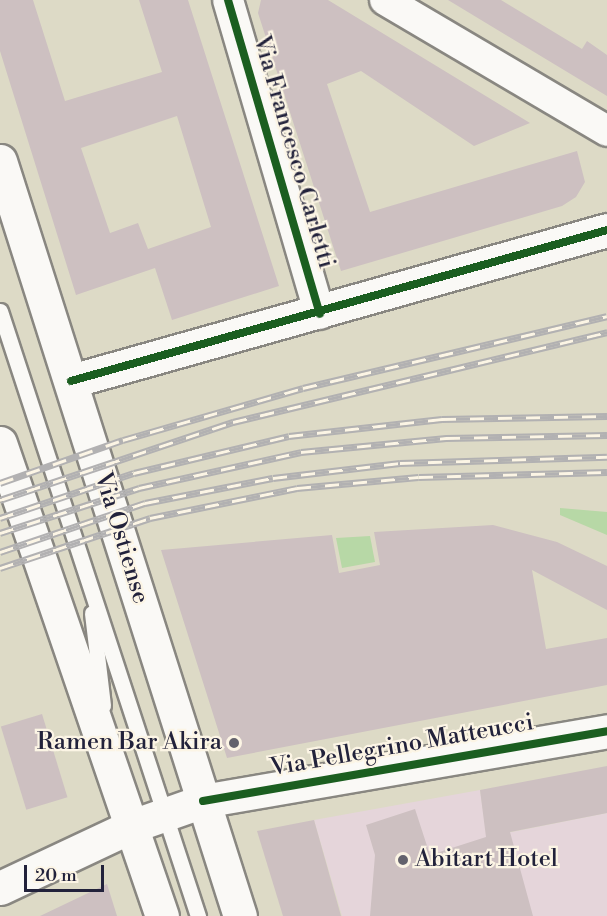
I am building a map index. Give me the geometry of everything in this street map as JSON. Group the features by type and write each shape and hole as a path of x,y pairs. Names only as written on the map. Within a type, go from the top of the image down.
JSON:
{"main road":[{"name":"Via Ostiense","path":"0,161 240,916"},
{"path":"71,381 320,314 607,230"},
{"path":"0,443 162,916"},
{"name":"Via Pellegrino Matteucci","path":"165,813 203,801 607,731"},
{"path":"0,888 132,826 165,813"}],"street":[{"name":"Via Francesco Carletti","path":"228,0 320,314"},
{"path":"385,0 607,131"}],"lane":[{"name":"Via Ostiense","path":"0,311 198,916"},
{"path":"89,586 111,766"}],"shaded area":[{"path":"480,790 487,837 607,813 607,916 342,916 314,820"}],"green space":[{"path":"560,508 607,512 607,535 560,515"},
{"path":"370,536 375,562 342,568 336,538"}],"building":[{"path":"0,0 33,0 65,101 162,72 139,0 188,0 279,286 172,320 155,268 76,295 0,51","holes":["177,116 211,227 148,249 138,223 110,233 81,148"]},
{"path":"261,0 328,0 530,123 474,146 361,71 327,84 370,212 577,151 585,182 576,197 562,206 341,271 258,13"},
{"path":"448,0 501,0 582,49 587,41 607,55 607,96"},
{"path":"493,525 557,542 607,566 607,610 532,570 546,649 607,638 607,685 227,758 161,550 332,535 339,573 380,565 374,532"},
{"path":"42,714 67,797 26,810 1,727"},
{"path":"607,766 607,813 510,832 533,916 370,916 375,855 366,825 415,809 430,855 486,837 480,790"},
{"path":"314,820 341,916 283,916 257,831"},
{"path":"107,884 117,916 40,916"}],"railway":[{"path":"0,483 123,440 303,388 607,316"},
{"path":"0,500 233,422 607,332"},
{"path":"0,518 134,473 289,436 442,419 607,416"},
{"path":"0,533 139,488 301,452 446,438 607,435"},
{"path":"0,552 145,503 273,478 400,463 607,457"},
{"path":"0,568 150,518 297,488 419,477 607,472"}],"cycle path":[{"path":"228,0 320,314"},
{"path":"71,381 607,230"},
{"path":"203,801 607,731"}],"place":[{"name":"Ramen Bar Akira","path":"234,743"},
{"name":"Abitart Hotel","path":"403,860"}]}
